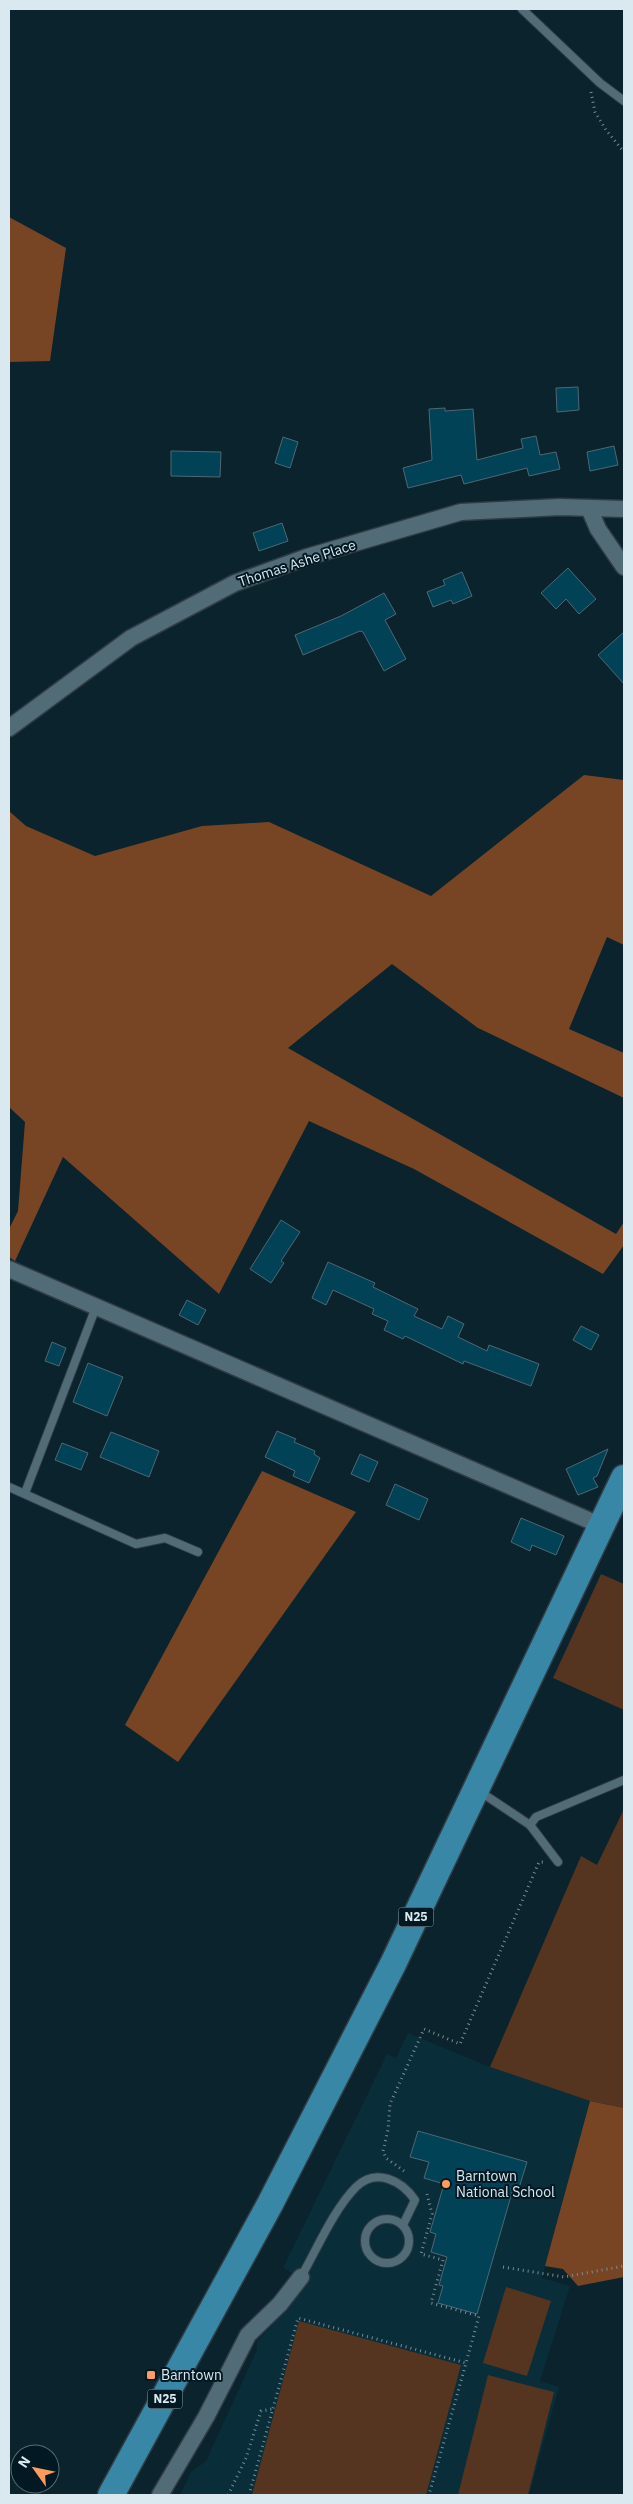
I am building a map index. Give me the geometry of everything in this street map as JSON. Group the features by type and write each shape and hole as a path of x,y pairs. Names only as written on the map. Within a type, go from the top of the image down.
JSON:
{"highway":[{"name":"N25","path":"110,2495 270,2204 393,1964 478,1790 624,1478"}],"street":[{"name":"Thomas Ashe Place","path":"9,728 131,638 235,583 306,557 461,512 560,507 624,509"},
{"path":"589,508 598,529 624,567"},
{"path":"9,1269 602,1526"},
{"path":"160,2495 206,2416 248,2335 280,2304 301,2276"}],"lane":[{"path":"522,9 579,63 624,101"},
{"path":"25,1493 96,1308"},
{"path":"9,1487 136,1544 165,1538 198,1552"},
{"path":"530,1825 536,1817 624,1780"},
{"path":"478,1790 530,1825 558,1862"},
{"path":"301,2276 342,2205 357,2185 372,2178 390,2178 407,2188 415,2200 403,2225"},
{"path":"389,2219 403,2225 409,2237 410,2245 404,2257 391,2264 376,2261 370,2256 364,2242 369,2228 375,2222 389,2219"}],"path":[{"path":"579,63 587,80 595,112 606,130 624,152"},
{"path":"406,2173 386,2158 382,2150 388,2130 390,2104 424,2029 460,2044 539,1862 558,1862"},
{"path":"415,2200 427,2192 431,2203 432,2214 422,2254 443,2260 431,2303 479,2316 429,2495"},
{"path":"503,2266 564,2277 624,2266"},
{"path":"248,2495 298,2318 466,2362"},
{"path":"228,2495 246,2458 261,2411 273,2409"}],"shaded area":[{"path":"9,217 66,248 50,361 9,362"},
{"path":"584,775 624,780 624,945 607,937 569,1029 624,1053 624,1098 478,1028 392,964 288,1048 616,1234 624,1222 624,1245 603,1274 414,1169 309,1121 219,1294 63,1157 15,1261 9,1257 9,1229 18,1211 25,1122 9,1107 9,811 26,826 95,856 202,826 269,822 431,896"},
{"path":"262,1471 356,1512 178,1762 125,1725"},
{"path":"601,1574 624,1584 624,1710 553,1678"},
{"path":"624,1809 624,2108 590,2101 490,2067 581,1856 597,1865"},
{"name":"Barntown National School","path":"408,2033 490,2067 590,2101 542,2278 570,2286 540,2381 559,2387 529,2495 180,2495 191,2472 206,2461 257,2350 257,2341 288,2309 306,2281 283,2268 387,2054 396,2058"},
{"path":"590,2101 624,2108 624,2277 578,2286 563,2269 545,2266"},
{"path":"506,2287 551,2301 527,2376 483,2363"},
{"path":"299,2321 461,2365 426,2495 252,2495"},
{"path":"488,2375 554,2392 528,2495 458,2495"}],"building":[{"path":"578,387 579,410 557,412 556,388"},
{"path":"445,408 445,411 473,409 477,460 523,448 521,439 536,436 540,455 556,452 560,469 529,476 527,468 464,484 461,475 408,488 403,468 432,460 429,409"},
{"path":"283,437 298,442 290,468 275,463"},
{"path":"614,446 618,465 590,471 587,452"},
{"path":"171,451 221,452 220,477 171,476"},
{"path":"282,523 288,541 259,551 253,533"},
{"path":"568,568 596,599 579,614 566,599 556,609 541,593"},
{"path":"462,572 472,596 453,604 451,600 433,607 427,592 445,585 443,580"},
{"path":"384,593 396,614 385,620 406,659 384,671 363,632 360,631 303,655 295,635 341,616"},
{"path":"624,632 624,684 598,655"},
{"path":"281,1220 300,1232 281,1261 284,1263 271,1283 250,1269"},
{"path":"328,1262 375,1283 373,1287 418,1309 414,1316 442,1329 448,1316 464,1324 458,1337 487,1351 489,1345 539,1364 531,1386 464,1361 463,1364 405,1336 403,1339 384,1330 388,1321 372,1314 374,1309 333,1290 326,1305 312,1298"},
{"path":"187,1300 206,1310 198,1325 179,1315"},
{"path":"581,1326 599,1335 591,1350 573,1340"},
{"path":"52,1342 66,1348 59,1366 45,1361"},
{"path":"88,1363 123,1377 107,1416 73,1402"},
{"path":"277,1431 296,1439 294,1442 315,1451 314,1454 320,1458 309,1483 293,1476 295,1471 265,1457"},
{"path":"111,1432 159,1451 149,1477 100,1457"},
{"path":"62,1443 88,1453 81,1470 55,1460"},
{"path":"608,1449 597,1476 593,1478 598,1487 578,1495 566,1469"},
{"path":"360,1454 378,1462 369,1482 351,1474"},
{"path":"395,1484 428,1499 419,1520 386,1505"},
{"path":"521,1518 564,1536 556,1555 532,1545 530,1551 511,1542"},
{"path":"418,2131 527,2162 518,2191 513,2189 477,2314 438,2303 443,2286 439,2285 447,2257 431,2252 436,2234 430,2232 444,2184 424,2178 429,2162 410,2157"}],"place":[{"name":"Barntown National School","path":"446,2184"},
{"name":"Barntown","path":"151,2375"}]}
